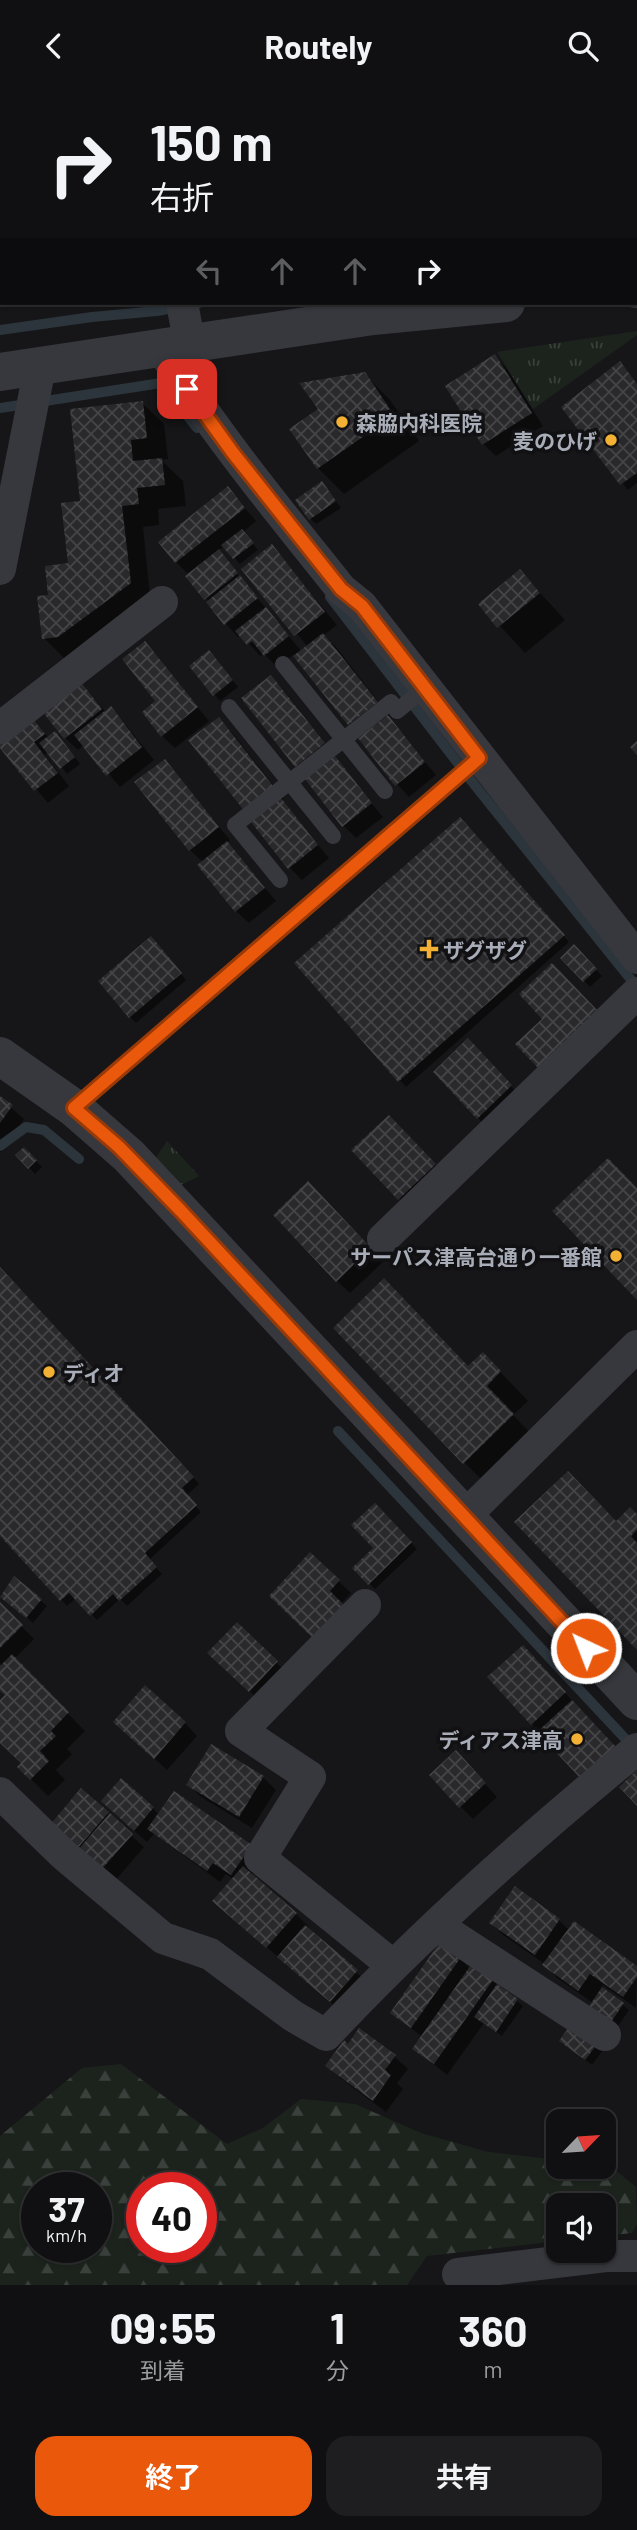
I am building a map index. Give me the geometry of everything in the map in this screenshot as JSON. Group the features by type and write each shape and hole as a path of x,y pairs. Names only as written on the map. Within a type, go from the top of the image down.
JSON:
{"street":[{"path":"0,372 35,392 180,346 373,316 486,305"},
{"path":"180,346 233,453 341,589 362,606 415,697 469,766 637,958"},
{"path":"0,569 35,392"},
{"path":"0,729 162,602"},
{"path":"383,1239 636,994"},
{"path":"0,1056 74,1108 138,1165 637,1701"},
{"path":"465,1516 637,1346"},
{"path":"365,1605 241,1731 310,1777 260,1859 392,1965"},
{"path":"0,1793 64,1855 163,1938 210,1954 293,2017 326,2035 392,1965 634,1751"},
{"path":"436,1925 606,2035"},
{"path":"458,2274 606,2256 637,2256"}],"lane":[{"path":"283,664 385,791"},
{"path":"280,880 234,825 391,702 397,711 415,697"},
{"path":"229,707 333,836"},
{"path":"74,1108 469,766"}],"green space":[{"path":"637,331 637,335 533,409 497,352"},
{"path":"167,1141 199,1176 181,1185 155,1159"},
{"path":"121,2064 227,2144 263,2128 301,2099 355,2104 421,2133 488,2152 546,2159 546,2179 616,2179 616,2171 636,2187 637,2224 632,2233 616,2235 616,2193 546,2193 546,2242 427,2256 407,2285 0,2285 0,2136 82,2068"}],"building":[{"path":"495,354 532,413 482,445 445,386"},
{"name":"麦のひげ","path":"620,361 637,384 637,473 620,485 561,407"},
{"name":"森脇内科医院","path":"365,372 394,415 317,469 289,429 318,409 299,383"},
{"path":"143,401 147,438 131,440 133,461 162,458 165,485 137,488 139,504 122,506 131,583 58,637 42,639 37,596 48,595 45,566 68,563 61,503 80,501 70,409"},
{"path":"322,481 336,501 309,520 295,500"},
{"path":"228,486 245,508 175,563 158,542"},
{"path":"242,529 254,543 233,559 221,545"},
{"path":"272,544 325,612 294,636 241,569"},
{"path":"219,549 238,573 204,600 185,576"},
{"path":"520,569 540,593 497,628 478,604"},
{"path":"240,575 258,598 224,625 206,602"},
{"path":"266,607 289,636 264,656 252,641 247,645 235,631"},
{"path":"323,633 378,702 348,725 293,656"},
{"path":"145,641 198,707 161,737 142,712 155,701 122,659"},
{"path":"209,650 233,680 213,696 189,666"},
{"path":"271,675 325,743 295,767 241,698"},
{"path":"80,681 102,709 64,739 42,711"},
{"path":"111,706 142,747 106,776 74,735"},
{"path":"388,715 425,762 395,786 358,738"},
{"path":"219,717 273,786 243,809 188,740"},
{"path":"32,718 45,734 34,742 58,773 34,791 0,748 0,743"},
{"path":"55,731 75,757 60,769 39,743"},
{"path":"637,741 637,755 630,747"},
{"path":"335,756 372,803 342,827 305,779"},
{"path":"165,759 219,827 189,851 134,782"},
{"path":"281,798 318,845 288,869 251,822"},
{"name":"ザグザグ","path":"460,817 565,935 398,1082 294,963"},
{"path":"227,841 265,888 235,912 197,865"},
{"path":"151,936 182,973 129,1018 98,981"},
{"path":"574,944 597,969 583,982 560,958"},
{"path":"552,963 599,1012 539,1069 515,1044 542,1019 519,994"},
{"path":"468,1038 512,1085 477,1119 433,1072"},
{"path":"0,1096 13,1105 0,1123"},
{"path":"389,1115 436,1164 398,1200 351,1150"},
{"path":"24,1147 37,1160 28,1169 15,1155"},
{"name":"サーパス津高台通り一番館","path":"608,1158 637,1188 637,1300 552,1211"},
{"path":"308,1181 371,1248 336,1282 273,1215"},
{"name":"ディオ","path":"0,1267 194,1477 182,1488 197,1505 145,1553 157,1567 119,1601 113,1594 90,1616 69,1593 60,1601 0,1536"},
{"path":"384,1278 468,1366 483,1352 501,1371 487,1386 514,1414 463,1464 333,1328"},
{"path":"568,1471 616,1521 630,1507 637,1514 637,1530 631,1536 637,1543 637,1650 514,1522"},
{"path":"375,1503 412,1542 368,1585 352,1568 373,1548 351,1525"},
{"path":"310,1552 340,1580 330,1591 348,1609 317,1642 269,1596"},
{"path":"14,1576 42,1599 26,1618 0,1597"},
{"path":"0,1602 23,1625 0,1648"},
{"path":"237,1622 278,1661 249,1692 207,1653"},
{"name":"ディアス津高","path":"523,1645 566,1692 531,1725 487,1677"},
{"path":"12,1654 69,1712 51,1731 56,1736 40,1751 49,1761 30,1780 17,1767 21,1763 0,1743 0,1700 5,1695 0,1691 0,1666"},
{"path":"145,1685 186,1722 154,1759 113,1722"},
{"name":"ディアス津高","path":"572,1700 616,1747 581,1779 537,1732"},
{"path":"211,1744 264,1776 239,1817 186,1785"},
{"path":"456,1750 486,1783 459,1808 429,1775"},
{"path":"637,1770 637,1806 619,1787"},
{"path":"121,1778 154,1807 134,1831 101,1801"},
{"path":"81,1788 109,1812 76,1850 49,1826"},
{"path":"174,1791 252,1845 231,1875 213,1863 207,1871 147,1829"},
{"path":"110,1813 133,1834 101,1870 77,1851"},
{"path":"243,1866 297,1913 266,1948 212,1901"},
{"path":"515,1886 560,1919 535,1955 489,1923"},
{"path":"574,1921 637,1966 637,1977 623,1997 590,1974 578,1991 542,1965"},
{"path":"305,1925 358,1970 330,2002 277,1957"},
{"path":"440,1942 461,1957 411,2028 390,2013"},
{"path":"473,1962 495,1977 434,2064 412,2049"},
{"path":"497,1984 518,1999 496,2032 474,2017"},
{"path":"602,1987 624,2003 607,2028 585,2012"},
{"path":"571,2024 598,2043 585,2060 559,2041"},
{"path":"359,2028 396,2055 385,2070 391,2075 373,2101 325,2066 344,2040 348,2044"}],"waterway":[{"path":"0,330 188,305"},
{"path":"0,408 161,383 197,428"},
{"path":"330,597 477,788 637,987"},
{"path":"0,1146 26,1127 44,1130 79,1159"},
{"path":"338,1431 634,1748"}],"place":[{"name":"森脇内科医院","path":"342,422"},
{"name":"麦のひげ","path":"611,440"},
{"name":"ザグザグ","path":"429,949"},
{"name":"サーパス津高台通り一番館","path":"616,1256"},
{"name":"ディオ","path":"49,1372"},
{"name":"ディアス津高","path":"577,1739"}],"route":[{"path":"187,389 233,453 341,589 362,606 479,758 74,1108 119,1147 181,1211 586,1648"}]}
